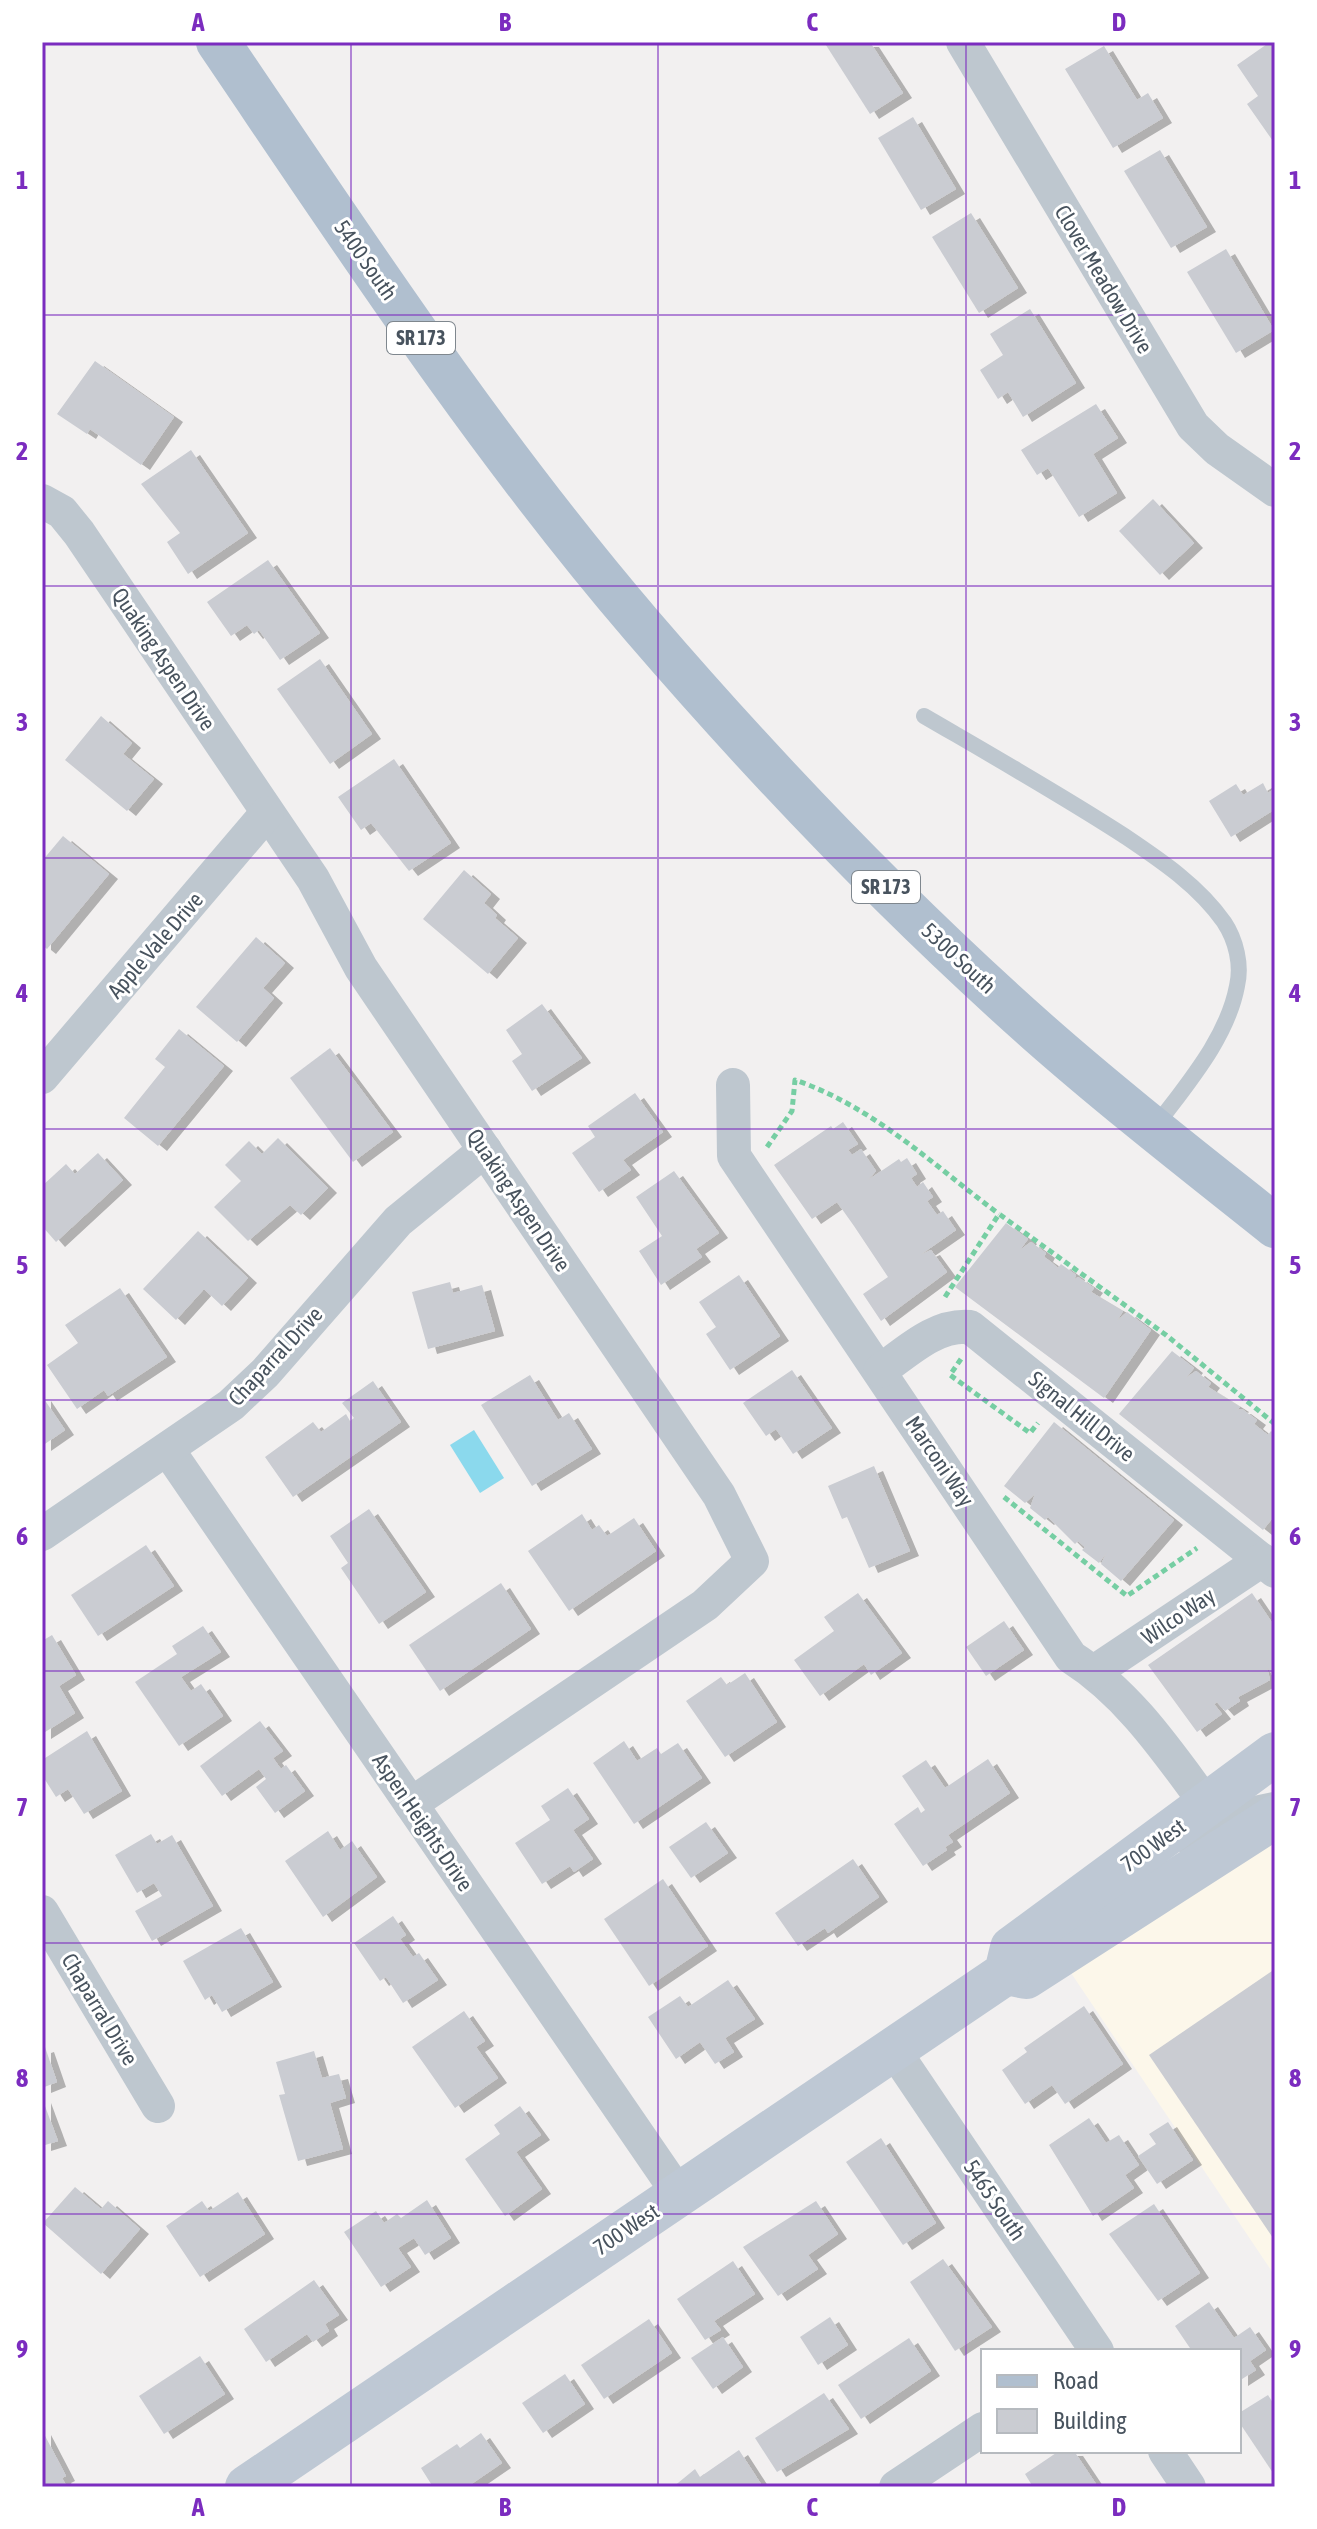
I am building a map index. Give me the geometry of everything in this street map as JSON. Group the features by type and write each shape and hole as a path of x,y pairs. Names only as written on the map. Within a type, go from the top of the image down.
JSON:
{"main road":[{"name":"5400 South","path":"218,42 462,396 640,623"},
{"name":"5300 South","path":"640,623 726,721 917,919 1040,1033 1275,1226"},
{"name":"700 West","path":"247,2487 1006,1973 1012,1948 1275,1754"},
{"name":"700 West","path":"1006,1973 1026,1977 1275,1817"}],"street":[{"name":"Clover Meadow Drive","path":"963,42 1193,426 1217,449 1275,490"},
{"name":"Quaking Aspen Drive","path":"42,501 62,512 79,533 313,879 361,968 719,1495 752,1561 705,1605 411,1804"},
{"name":"Apple Vale Drive","path":"42,1077 267,813"},
{"name":"Marconi Way","path":"733,1085 734,1156 1071,1657 1094,1672 1161,1742 1207,1805"},
{"name":"Chaparral Drive","path":"42,1534 231,1405 265,1373 398,1221 485,1150"},
{"name":"Signal Hill Drive","path":"880,1371 932,1334 952,1325 970,1327 1269,1565"},
{"name":"Aspen Heights Drive","path":"168,1450 678,2193"},
{"name":"Wilco Way","path":"1094,1672 1269,1565"},
{"name":"Chaparral Drive","path":"42,1912 158,2106"},
{"name":"5465 South","path":"893,2049 1096,2349"},
{"path":"896,2487 981,2430"},
{"path":"1166,2453 1189,2487"}],"lane":[{"path":"924,716 1079,806 1162,862 1198,891 1225,924 1238,951 1238,986 1215,1043 1154,1129"},
{"path":"1084,1896 1192,1841 1249,1805 1275,1800"}],"path":[{"path":"764,1158 768,1144 792,1111 795,1080 832,1093 905,1139 999,1214 1154,1326 1275,1424"},
{"path":"934,1306 944,1298 999,1214"},
{"path":"955,1350 965,1354 950,1375 1030,1433 1047,1413"},
{"path":"998,1492 1127,1596 1208,1541"}],"shaded area":[{"path":"1275,1829 1275,2276 1067,1967"}],"water":[{"path":"474,1430 504,1478 480,1493 450,1445"}],"building":[{"path":"824,42 870,42 903,93 870,114"},
{"path":"1270,42 1275,42 1275,144 1247,104 1258,96 1237,65"},
{"path":"1104,46 1137,100 1148,93 1163,118 1113,148 1065,69"},
{"path":"913,117 956,189 921,210 878,138"},
{"path":"1160,150 1207,227 1171,248 1124,171"},
{"path":"971,213 1018,288 979,313 932,237"},
{"path":"1226,249 1274,330 1236,353 1187,272"},
{"path":"1030,309 1076,383 1023,417 1008,392 998,399 980,370 1003,355 990,334"},
{"path":"95,361 174,417 141,465 90,429 87,434 57,414"},
{"path":"1096,404 1118,438 1093,454 1117,493 1079,517 1048,468 1037,475 1021,450"},
{"path":"191,450 248,533 188,574 167,542 180,533 141,484"},
{"path":"1153,499 1194,543 1160,575 1119,531"},
{"path":"268,560 320,633 280,660 259,630 254,634 247,625 231,636 207,602"},
{"path":"320,659 372,734 330,764 277,689"},
{"path":"101,716 132,743 123,754 154,779 127,811 65,760"},
{"path":"394,759 451,843 409,871 371,823 361,830 338,797"},
{"path":"1263,783 1268,793 1275,788 1275,809 1231,837 1209,801 1236,784 1243,795"},
{"path":"63,836 109,874 47,949 42,945 42,861"},
{"path":"464,870 491,894 484,903 497,915 495,918 518,938 488,974 423,919"},
{"path":"256,937 285,963 263,988 274,998 237,1042 196,1007"},
{"path":"542,1004 582,1058 532,1091 512,1061 522,1054 506,1030"},
{"path":"179,1029 224,1066 158,1146 124,1118 165,1067 155,1059"},
{"path":"330,1048 393,1132 353,1162 290,1078"},
{"path":"635,1093 663,1132 623,1160 631,1170 599,1192 572,1153 595,1137 588,1126"},
{"path":"843,1122 858,1144 848,1150 852,1155 861,1149 876,1171 868,1180 899,1159 901,1162 907,1158 917,1174 911,1178 917,1187 923,1182 933,1197 927,1201 937,1215 943,1211 956,1230 920,1255 931,1250 947,1272 881,1321 863,1294 888,1277 854,1226 837,1202 812,1219 774,1165 831,1126 833,1129"},
{"path":"278,1138 328,1188 301,1215 290,1205 248,1241 214,1207 241,1181 225,1165 249,1141 262,1154"},
{"path":"98,1153 123,1180 56,1242 42,1226 42,1186 66,1164 75,1174"},
{"path":"674,1171 719,1233 696,1249 702,1257 661,1285 639,1251 662,1236 636,1197"},
{"path":"1006,1223 1028,1239 1020,1250 1031,1242 1046,1253 1044,1257 1058,1268 1061,1264 1076,1275 1074,1280 1078,1277 1094,1288 1091,1292 1123,1311 1117,1321 1127,1312 1151,1330 1104,1398 955,1287"},
{"path":"198,1231 248,1278 222,1306 204,1289 176,1320 143,1289"},
{"path":"739,1275 780,1336 730,1370 706,1334 716,1327 699,1302"},
{"path":"450,1282 453,1293 482,1285 495,1331 428,1349 412,1292"},
{"path":"120,1288 167,1357 108,1396 104,1390 77,1409 47,1365 78,1343 65,1325"},
{"path":"1172,1351 1194,1368 1186,1378 1196,1371 1211,1383 1208,1387 1240,1407 1237,1410 1242,1409 1257,1420 1254,1424 1268,1435 1271,1431 1275,1434 1275,1515 1263,1530 1119,1414"},
{"path":"792,1370 832,1428 793,1454 776,1429 766,1436 743,1403"},
{"path":"530,1375 558,1420 569,1413 592,1449 532,1486 481,1405"},
{"path":"373,1381 401,1422 293,1497 265,1457 313,1422 321,1432 346,1414 350,1421 354,1418 342,1403"},
{"path":"42,1396 65,1430 42,1446"},
{"path":"1054,1422 1174,1520 1121,1581 1101,1564 1107,1552 1099,1563 1082,1550 1085,1547 1078,1541 1075,1544 1048,1517 1045,1520 1030,1508 1035,1494 1025,1503 1004,1486"},
{"path":"874,1466 910,1551 869,1568 847,1517 842,1519 828,1486"},
{"path":"369,1509 426,1592 379,1624 341,1568 348,1563 330,1536"},
{"path":"582,1514 592,1530 599,1525 607,1536 634,1518 656,1551 569,1611 528,1551"},
{"path":"146,1545 174,1586 98,1636 71,1595"},
{"path":"501,1583 531,1629 440,1691 409,1645"},
{"path":"858,1593 902,1653 871,1675 864,1664 820,1696 794,1660 834,1631 824,1617"},
{"path":"1252,1593 1275,1627 1275,1679 1267,1667 1270,1680 1238,1697 1240,1701 1225,1711 1217,1702 1214,1704 1222,1714 1197,1732 1148,1665"},
{"path":"1004,1621 1024,1650 986,1676 966,1647"},
{"path":"203,1626 221,1652 181,1677 191,1691 201,1684 223,1716 179,1746 135,1682 177,1654 172,1646"},
{"path":"52,1635 76,1675 59,1686 75,1713 42,1734 42,1641"},
{"path":"745,1673 777,1722 725,1757 686,1701 721,1677 727,1685"},
{"path":"260,1721 283,1751 273,1758 281,1769 286,1765 305,1791 275,1813 256,1787 266,1779 259,1769 222,1796 200,1766"},
{"path":"87,1731 122,1791 84,1814 68,1789 56,1797 42,1775 42,1760"},
{"path":"624,1741 637,1761 657,1748 661,1754 678,1743 702,1778 634,1824 593,1763"},
{"path":"988,1759 1010,1793 948,1835 953,1842 945,1847 947,1850 923,1866 894,1824 918,1807 921,1813 925,1810 902,1776 926,1760 945,1788"},
{"path":"568,1788 589,1819 573,1830 593,1859 574,1872 570,1866 542,1884 515,1843 550,1820 541,1806"},
{"path":"706,1822 728,1853 691,1878 669,1847"},
{"path":"328,1831 340,1850 352,1841 377,1877 323,1917 285,1861"},
{"path":"151,1834 157,1844 172,1835 213,1906 152,1941 135,1911 162,1896 154,1883 137,1893 115,1855"},
{"path":"853,1859 879,1897 828,1933 825,1928 798,1946 775,1913"},
{"path":"663,1879 708,1946 649,1986 604,1919"},
{"path":"393,1916 406,1935 400,1939 413,1957 419,1953 438,1980 403,2003 386,1977 380,1981 354,1943"},
{"path":"241,1928 273,1982 222,2012 212,1995 205,2000 183,1961"},
{"path":"1275,1969 1275,2241 1149,2055"},
{"path":"728,1980 755,2019 725,2038 734,2052 715,2064 700,2042 676,2059 648,2017 680,1996 688,2007"},
{"path":"1084,2006 1123,2064 1065,2104 1052,2085 1025,2104 1002,2070 1027,2052 1024,2048"},
{"path":"464,2011 485,2041 476,2047 498,2078 455,2108 412,2047"},
{"path":"45,2047 57,2082 42,2088 42,2048"},
{"path":"314,2051 322,2078 339,2074 346,2098 330,2103 343,2149 298,2161 279,2095 285,2094 276,2062"},
{"path":"42,2098 58,2141 42,2146"},
{"path":"520,2106 541,2135 516,2152 542,2189 505,2216 465,2159 500,2134 494,2125"},
{"path":"1089,2118 1106,2143 1119,2135 1139,2165 1125,2175 1134,2188 1093,2216 1049,2145"},
{"path":"1168,2122 1193,2160 1157,2184 1138,2156 1156,2144 1149,2134"},
{"path":"881,2138 936,2223 903,2245 846,2162"},
{"path":"75,2187 101,2209 108,2201 140,2229 101,2274 43,2223"},
{"path":"238,2192 265,2234 200,2277 166,2226 202,2201 209,2211"},
{"path":"427,2200 451,2238 425,2255 414,2238 398,2248 411,2267 381,2287 344,2232 376,2211 384,2223 397,2214 401,2218"},
{"path":"816,2201 838,2234 808,2255 818,2269 778,2296 743,2247"},
{"path":"1154,2204 1200,2273 1158,2301 1109,2234"},
{"path":"943,2259 992,2327 955,2351 910,2282"},
{"path":"733,2261 755,2294 714,2321 721,2330 705,2340 677,2299"},
{"path":"314,2280 339,2315 325,2324 329,2331 313,2342 307,2334 266,2362 244,2329"},
{"path":"1209,2302 1234,2338 1250,2327 1266,2350 1250,2361 1256,2370 1241,2380 1241,2349 1191,2349 1175,2326"},
{"path":"830,2317 848,2345 818,2365 800,2337"},
{"path":"649,2319 672,2353 604,2399 581,2365"},
{"path":"723,2337 743,2367 713,2389 691,2358"},
{"path":"909,2338 931,2371 861,2419 838,2385"},
{"path":"200,2356 225,2394 164,2434 139,2396"},
{"path":"565,2374 585,2404 543,2433 522,2403"},
{"path":"824,2393 849,2429 777,2472 755,2438"},
{"path":"1268,2395 1275,2406 1275,2476 1241,2425 1241,2412"},
{"path":"42,2430 66,2476 62,2478 67,2487 42,2487"},
{"path":"481,2433 502,2463 467,2487 433,2487 421,2468 457,2444 460,2448"},
{"path":"739,2450 761,2484 757,2487 673,2487 695,2469 700,2477"},
{"path":"1056,2453 1075,2453 1098,2487 1033,2487 1025,2474"}]}
